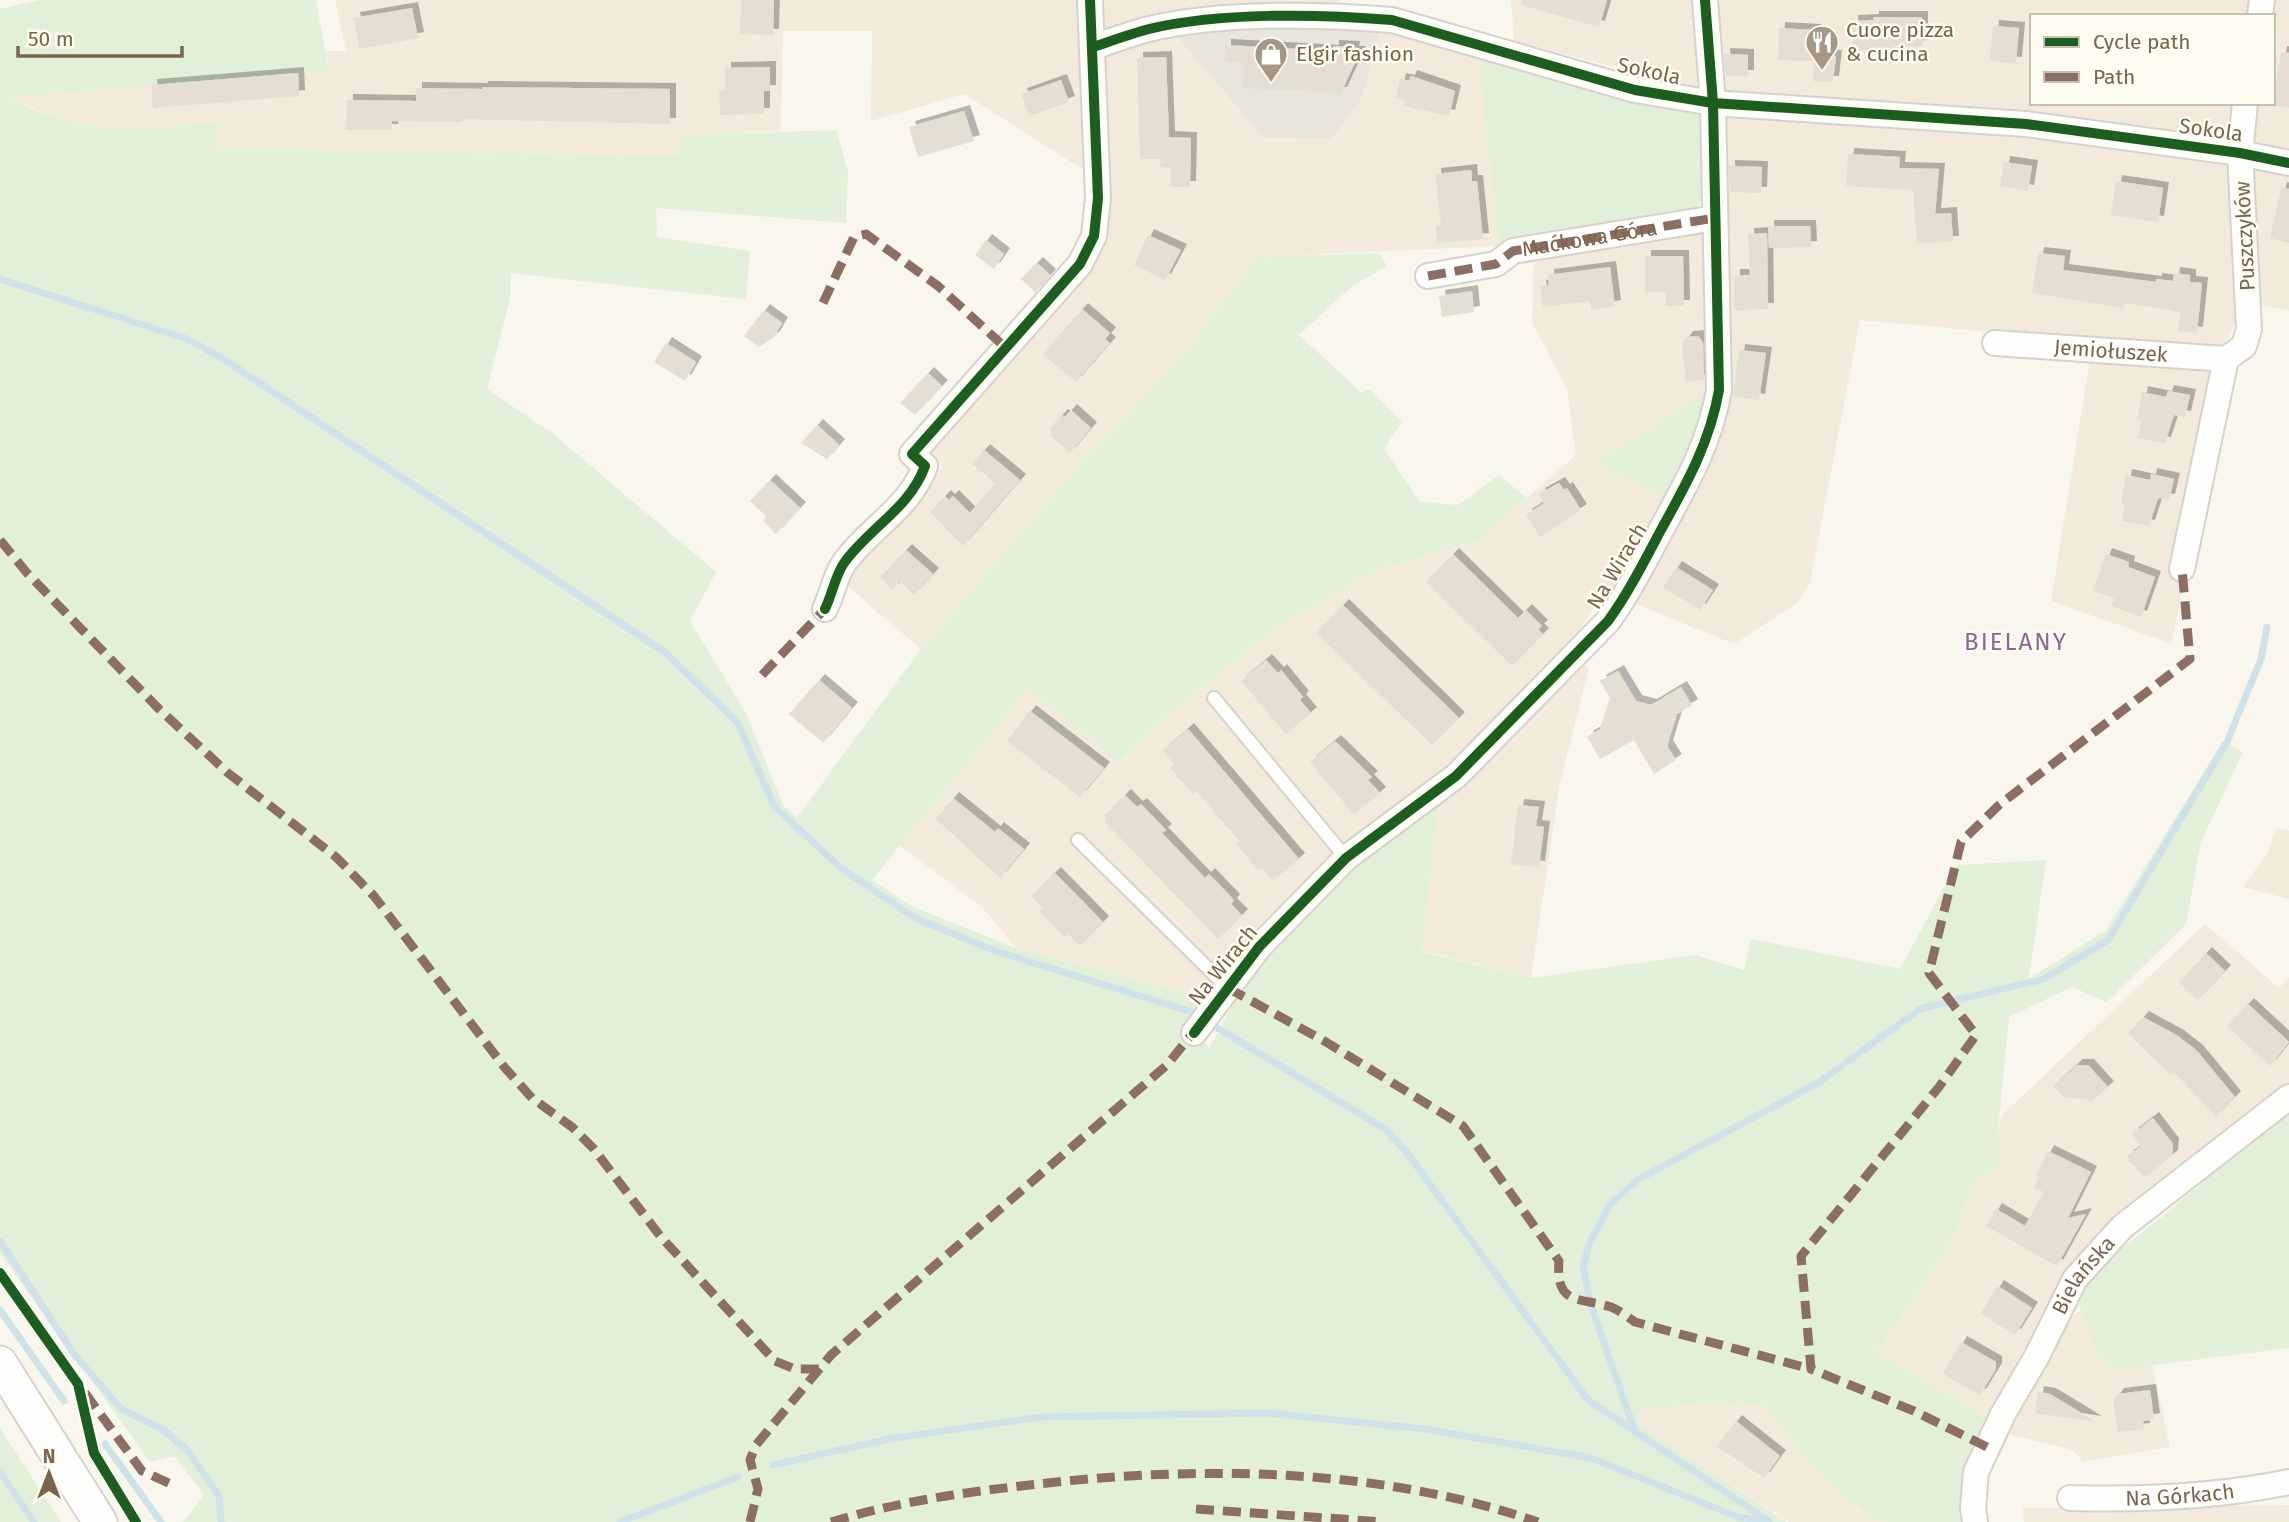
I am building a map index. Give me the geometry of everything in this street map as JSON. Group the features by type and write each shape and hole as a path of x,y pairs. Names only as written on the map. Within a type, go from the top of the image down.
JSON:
{"main road":[{"path":"0,1363 100,1522"}],"street":[{"path":"825,609 844,564 911,496 920,482 925,466 912,454 1016,340 1080,264 1094,236 1098,198 1090,0"},
{"name":"Na Wirach","path":"1194,1033 1259,947 1346,859 1456,776 1608,621 1624,598 1701,456 1713,424 1719,390 1713,103 1705,0"},
{"name":"Sokola","path":"1093,47 1150,29 1223,19 1355,17 1392,20 1635,90 1713,103 2025,124 2240,153 2289,163"},
{"name":"Puszczyków","path":"2226,359 2244,346 2249,329 2240,153 2245,105"},
{"name":"Maćkowa Góra","path":"1428,276 1496,264 1513,251 1715,218"},
{"name":"Jemiołuszek","path":"1995,343 2226,359"},
{"path":"2182,569 2226,359"},
{"name":"Bielańska","path":"1975,1522 1973,1508 1976,1472 2003,1414 2037,1356 2076,1279 2122,1227 2289,1097"},
{"name":"Na Górkach","path":"2070,1498 2139,1500 2259,1488 2289,1482"}],"lane":[{"path":"1214,698 1346,859"},
{"path":"1078,840 1228,988"}],"shaded area":[{"path":"335,0 1340,0 1339,7 1225,5 1163,18 1362,97 1381,29 1477,52 1499,246 1257,257 1179,359 1082,461 921,649 840,580 943,467 928,449 1077,278 1109,186 964,94 871,121 872,31 783,31 781,131 681,135 678,156 215,148 220,121 126,131 66,123 8,96 329,71 326,51 346,51"},
{"path":"1511,0 2289,0 2289,311 2245,302 2225,345 2214,349 2176,574 2184,578 2172,644 2051,601 2093,341 1860,320 1810,583 1797,603 1734,644 1604,591 1583,624 1589,634 1458,763 1288,902 1201,997 1016,948 982,907 899,845 1028,689 1120,763 1152,729 1273,630 1379,569 1478,541 1576,455 1567,388 1532,323 1534,263 1722,217 1699,89 1514,41"},
{"name":"Elgir fashion","path":"1233,25 1381,29 1362,97 1332,139 1263,137 1170,28"},
{"path":"1582,664 1589,668 1560,782 1531,978 1422,951 1438,805"},
{"path":"2276,828 2289,831 2289,899 2243,887 2268,852"},
{"path":"2205,924 2279,988 2289,977 2289,1092 2125,1212 1989,1419 1877,1353 1949,1248 1974,1182 2002,1164 1998,1131 2002,1115"},
{"path":"2082,1310 2097,1354 2113,1370 2152,1364 2170,1447 2083,1462 2073,1450 2004,1433 2057,1324"},
{"path":"1714,1401 1740,1407 1762,1403 1856,1509 1887,1522 1789,1522 1638,1423 1638,1412"},
{"path":"2289,1505 2289,1522 2024,1522 2023,1508"}],"green space":[{"path":"39,0 316,0 329,71 10,97 63,120 112,128 163,127 220,121 215,148 678,156 681,135 836,130 848,171 846,223 656,208 657,237 750,251 746,299 511,273 510,298 487,389 552,433 716,572 690,621 746,713 783,805 797,818 921,649 1082,461 1179,359 1257,257 1379,253 1387,266 1352,286 1299,335 1362,393 1369,389 1402,421 1384,449 1420,502 1458,505 1499,475 1527,498 1478,541 1379,569 1273,630 1152,729 1119,763 1028,689 872,880 911,906 1016,948 1201,997 1189,1020 1209,1048 1263,950 1339,876 1438,805 1422,952 1531,978 1695,955 1744,970 1751,939 1900,969 1956,865 2046,860 2029,979 2106,930 2223,741 2243,752 2201,842 2186,924 2107,1002 2072,987 2009,1017 1998,1131 2002,1164 1974,1182 1949,1248 1877,1352 1989,1419 1968,1522 1887,1522 1870,1516 1853,1505 1818,1473 1762,1403 1740,1407 1714,1401 1638,1412 1638,1423 1787,1522 183,1522 204,1495 174,1456 150,1462 0,1253 0,9"},
{"path":"1477,52 1702,112 1705,197 1690,215 1499,246"},
{"path":"1711,390 1671,501 1593,463"},
{"path":"2289,1108 2289,1348 2113,1370 2097,1354 2078,1302 2088,1280 2101,1264 2162,1217"},
{"path":"0,1428 61,1522 0,1522"}],"building":[{"path":"741,0 774,0 773,35 740,34"},
{"path":"1522,0 1607,0 1599,27 1521,5"},
{"path":"412,8 418,38 359,49 354,18"},
{"path":"1873,17 1922,17 1922,46 1853,51 1852,21 1873,20"},
{"path":"1993,26 2019,28 2016,63 1990,61"},
{"path":"1779,28 1815,30 1814,61 1778,60"},
{"path":"1225,45 1333,51 1333,46 1354,47 1353,52 1360,52 1341,93 1243,88 1244,63 1225,62"},
{"path":"2281,52 2289,53 2289,108 2270,105 2275,105"},
{"path":"1724,54 1748,55 1748,76 1726,76"},
{"path":"1815,54 1836,56 1833,82 1813,81"},
{"path":"1166,57 1169,137 1191,138 1190,187 1171,187 1171,168 1160,167 1161,159 1140,159 1137,58"},
{"path":"770,67 770,91 764,91 764,114 720,115 719,91 725,91 725,68"},
{"path":"298,73 299,96 153,108 151,85"},
{"path":"1411,76 1455,91 1449,116 1404,106 1405,101 1396,98 1400,79 1409,81"},
{"path":"1061,80 1069,102 1029,116 1021,94"},
{"path":"416,88 670,89 670,124 462,119 462,122 392,121 392,130 346,130 347,100 416,101"},
{"path":"964,111 974,141 918,157 909,127"},
{"path":"1848,154 1900,157 1899,168 1939,169 1935,214 1951,213 1953,242 1917,243 1913,190 1846,186"},
{"path":"2004,162 2032,166 2028,191 2000,186"},
{"path":"1729,166 1762,167 1761,193 1730,192"},
{"path":"1471,170 1472,181 1477,181 1483,239 1437,243 1436,226 1441,225 1435,174"},
{"path":"2116,181 2163,188 2158,222 2111,215"},
{"path":"2281,188 2289,189 2289,243 2270,238"},
{"path":"1768,226 1810,226 1811,247 1769,248"},
{"path":"1767,233 1768,309 1734,310 1734,275 1750,275 1748,234"},
{"path":"1148,235 1181,250 1165,280 1134,265"},
{"path":"986,240 1004,254 994,269 975,255"},
{"path":"2038,253 2065,256 2063,270 2156,282 2156,279 2173,281 2174,273 2190,275 2190,282 2202,283 2197,333 2178,331 2181,313 2172,310 2124,303 2123,308 2032,293"},
{"path":"1645,256 1683,256 1684,306 1666,306 1666,292 1645,292"},
{"path":"1037,263 1050,275 1035,292 1021,279"},
{"path":"1610,267 1615,306 1591,310 1590,301 1543,307 1540,286 1549,285 1548,275"},
{"path":"1472,291 1474,312 1442,317 1439,296"},
{"path":"1082,309 1110,333 1105,339 1110,343 1076,382 1043,354"},
{"path":"764,310 782,323 774,337 759,347 744,336"},
{"path":"1698,336 1703,342 1704,380 1686,382 1682,344 1687,337"},
{"path":"666,343 696,362 685,381 654,362"},
{"path":"1739,350 1766,353 1759,400 1733,396"},
{"path":"928,373 942,386 915,415 900,403"},
{"path":"2168,391 2190,395 2185,417 2174,415 2165,443 2138,438 2141,421 2137,420 2142,392 2166,397"},
{"path":"1071,410 1091,428 1070,453 1050,435 1052,432 1049,429"},
{"path":"817,425 839,445 827,459 801,443"},
{"path":"984,450 1020,480 963,546 930,512 945,496 949,500 953,496 970,513 995,483 972,464"},
{"path":"2151,474 2174,479 2169,500 2158,498 2149,526 2122,521 2125,504 2121,503 2126,475 2150,480"},
{"path":"770,480 800,508 776,534 763,521 766,516 750,501"},
{"path":"1559,483 1564,490 1567,488 1581,510 1540,537 1526,515 1544,503 1539,494"},
{"path":"906,550 933,574 914,595 900,581 893,590 880,578"},
{"path":"1453,554 1518,618 1526,610 1542,626 1538,629 1543,634 1512,666 1426,582"},
{"path":"2106,554 2129,562 2128,567 2155,577 2141,617 2111,606 2114,598 2093,591"},
{"path":"1676,567 1713,590 1700,610 1663,587"},
{"path":"1343,605 1459,718 1432,745 1316,633"},
{"path":"1266,660 1278,673 1281,670 1303,697 1300,700 1311,713 1286,734 1241,681"},
{"path":"1618,671 1636,701 1651,705 1681,687 1692,705 1677,714 1667,746 1676,760 1654,774 1634,740 1600,759 1587,737 1600,729 1610,698 1600,681"},
{"path":"819,680 852,708 823,743 789,714"},
{"path":"1030,711 1104,768 1080,797 1007,741"},
{"path":"1188,729 1299,859 1273,881 1262,868 1258,870 1236,844 1239,841 1197,791 1193,794 1170,768 1174,764 1163,751"},
{"path":"1335,741 1372,777 1368,780 1380,793 1354,815 1310,762"},
{"path":"1125,795 1137,807 1141,804 1166,830 1162,833 1205,878 1209,874 1234,900 1231,904 1242,915 1218,939 1105,822 1105,815"},
{"path":"953,798 995,832 998,828 1024,849 1000,878 936,819"},
{"path":"1518,805 1539,807 1536,826 1544,827 1539,867 1511,864"},
{"path":"1055,873 1103,922 1080,946 1068,934 1064,937 1040,912 1043,908 1031,896"},
{"path":"2206,953 2225,971 2198,1000 2179,983"},
{"path":"2248,1004 2289,1042 2270,1066 2227,1026"},
{"path":"2143,1017 2178,1036 2197,1051 2235,1097 2216,1117 2174,1072 2171,1075 2128,1034"},
{"path":"2077,1065 2088,1065 2108,1087 2090,1103 2086,1099 2065,1098 2053,1086"},
{"path":"2153,1118 2173,1144 2172,1156 2144,1178 2127,1157 2141,1146 2132,1134"},
{"path":"2048,1151 2091,1172 2068,1218 2086,1214 2057,1266 1986,1226 1996,1209 2025,1226 2044,1192 2034,1188 2039,1177 2036,1175"},
{"path":"1998,1286 2032,1308 2015,1335 1981,1313"},
{"path":"1961,1342 1996,1362 1996,1369 1980,1395 1943,1374"},
{"path":"2150,1390 2154,1419 2143,1421 2144,1429 2118,1432 2113,1401 2118,1394"},
{"path":"2038,1392 2050,1394 2096,1422 2035,1413"},
{"path":"1736,1421 1780,1456 1764,1478 1717,1446"}],"waterway":[{"path":"0,279 187,339 222,358 666,653 738,723 774,806 842,869 917,919 995,951 1192,1012"},
{"path":"1635,1432 1591,1305 1583,1267 1589,1244 1610,1205 1637,1180 1818,1083 1920,1009 2044,979 2108,940 2227,742 2261,659 2267,627"},
{"path":"1216,1027 1385,1129 1405,1150 1588,1400 1767,1520"},
{"path":"0,1241 74,1354 121,1409 165,1431 188,1451 219,1496 221,1522"},
{"path":"0,1310 64,1401"},
{"path":"773,1465 889,1439 1040,1417 1268,1413 1425,1429 1591,1458 1738,1517 1769,1522"},
{"path":"105,1444 161,1522"},
{"path":"0,1472 34,1522"},
{"path":"620,1522 738,1477"}],"marked path":[{"path":"1428,276 1496,264 1513,251 1715,218"},
{"path":"823,303 854,237 866,234 938,286 1007,349"},
{"path":"0,540 27,573 159,709 228,773 336,857 374,896 505,1068 532,1098 572,1127 593,1148 661,1237 775,1361 795,1369 819,1369"},
{"path":"1987,1447 1914,1411 1811,1369 1801,1256 1939,1087 1976,1035 1929,973 1961,842 1999,805 2190,659 2182,569"},
{"path":"762,675 825,609"},
{"path":"1228,988 1326,1042 1463,1126 1559,1261 1561,1286 1572,1298 1611,1307 1635,1322 1811,1369"},
{"path":"750,1522 758,1489 750,1460 756,1445 831,1355 1167,1065 1196,1029"},
{"path":"85,1393 142,1471 173,1485"},
{"path":"831,1522 898,1505 990,1490 1078,1480 1211,1473 1345,1480 1411,1489 1475,1503 1538,1522"},
{"path":"1196,1509 1383,1522"}],"cycle path":[{"path":"825,609 844,563 910,494 918,481 925,466 912,454 1080,264 1094,236 1098,198 1090,0"},
{"path":"1194,1033 1259,947 1346,858 1456,776 1608,621 1623,599 1689,478 1704,445 1719,390 1713,103 1705,0"},
{"path":"1093,47 1177,23 1237,17 1333,16 1392,20 1635,90 1713,103 2026,124 2240,153 2289,163"},
{"path":"0,1273 78,1384 94,1453 136,1522"}],"place":[{"name":"Cuore pizza & cucina","path":"1822,72"},
{"name":"Elgir fashion","path":"1271,84"}],"district":[{"name":"BIELANY","path":"2016,642"}]}
